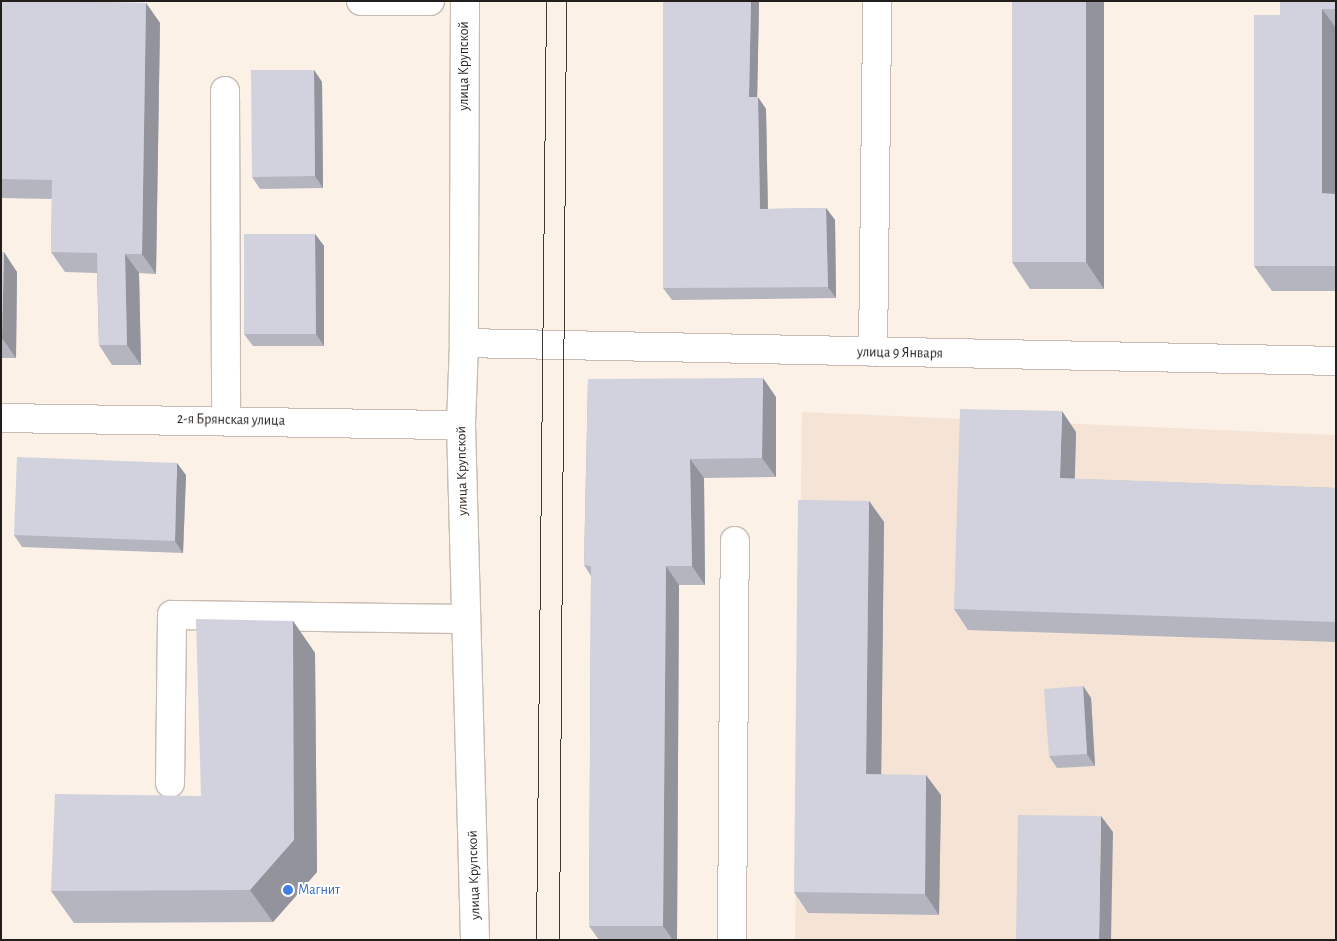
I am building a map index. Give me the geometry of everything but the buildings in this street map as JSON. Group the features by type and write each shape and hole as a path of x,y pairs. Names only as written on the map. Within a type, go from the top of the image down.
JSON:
{"street":[{"path":"361,1 430,1"},
{"name":"улица Крупской","path":"465,1 464,343 461,425 476,940"},
{"path":"873,352 877,1"},
{"path":"224,91 226,420"},
{"name":"улица 9 Января","path":"464,343 1336,361"},
{"name":"2-я Брянская улица","path":"1,418 461,425"},
{"path":"732,940 735,541"},
{"path":"170,783 172,615 466,619"}],"shaded area":[{"path":"802,412 1336,435 1336,940 795,940"}],"tram line":[{"path":"536,940 546,1"},
{"path":"559,940 566,1"}],"place":[{"name":"Магнит","path":"288,890"}]}
